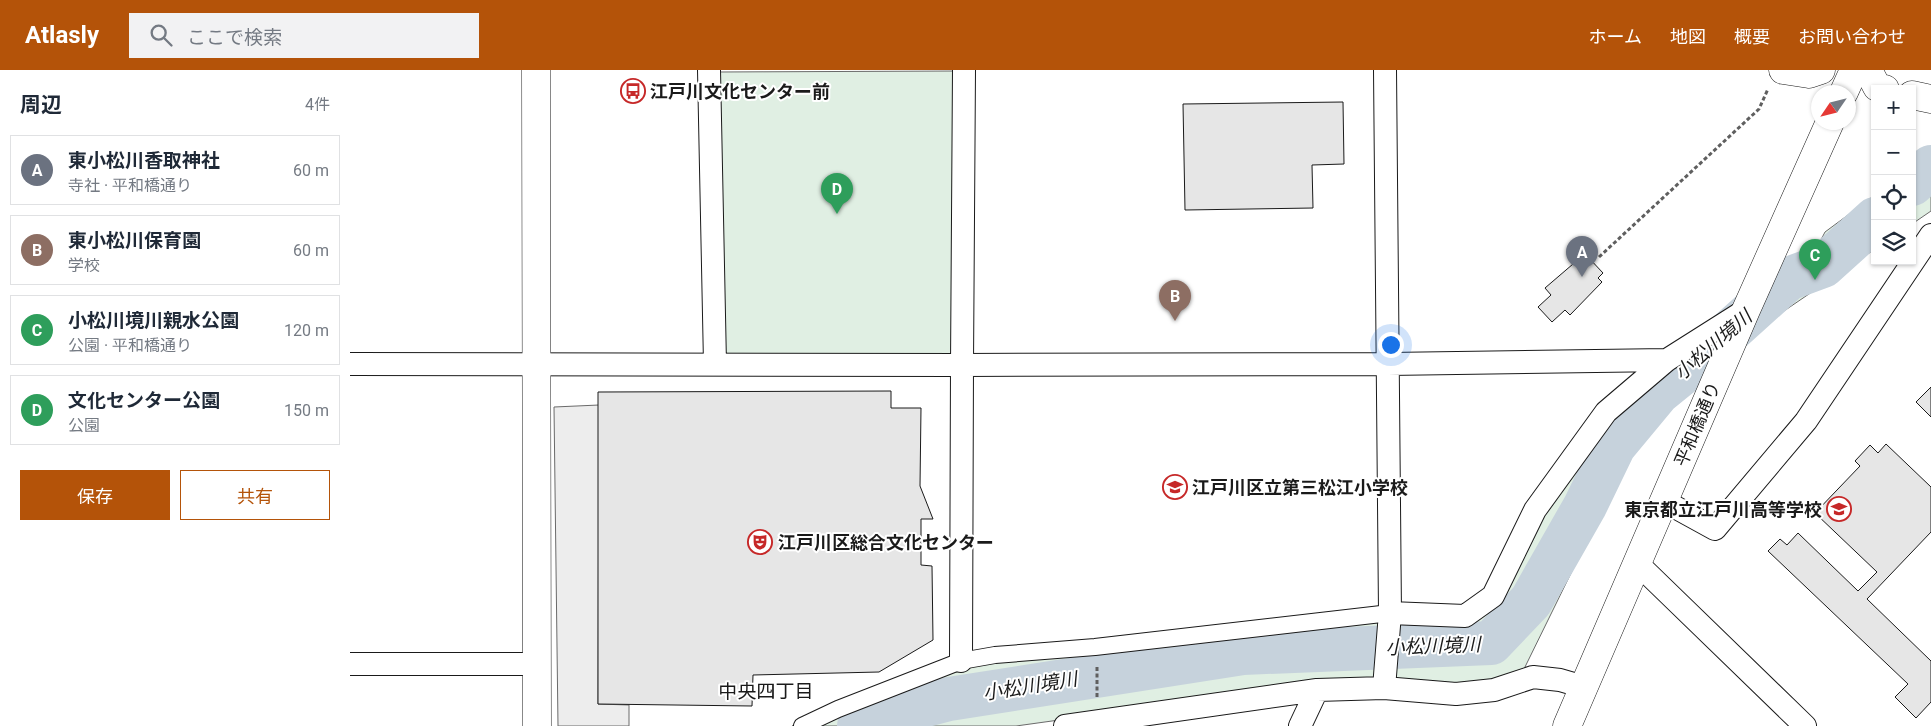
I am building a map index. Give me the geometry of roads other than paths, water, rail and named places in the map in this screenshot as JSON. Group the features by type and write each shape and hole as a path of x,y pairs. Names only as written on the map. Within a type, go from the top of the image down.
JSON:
{"main road":[{"path":"536,70 537,726"},
{"path":"1777,77 1809,74 1821,70"},
{"path":"1847,85 1854,70"},
{"path":"1868,70 1876,85"},
{"path":"1916,96 1931,99"},
{"name":"平和橋通り","path":"1566,726 1638,564 1746,310 1826,130"}],"street":[{"path":"709,70 714,364"},
{"path":"961,661 964,70"},
{"path":"1384,680 1389,619 1385,70"},
{"path":"1664,501 1715,529 1806,421 1931,235"},
{"path":"802,726 838,709 961,661 996,655 1389,619 1465,616 1493,596 1535,510 1606,412 1667,360 1746,310"},
{"path":"350,364 1388,364 1667,360"},
{"path":"1638,564 1805,726"},
{"path":"350,664 537,664"},
{"path":"1065,726 1384,680 1456,694 1494,690 1533,677 1560,680 1584,687"},
{"path":"1300,726 1317,690"}],"waterway":[{"name":"小松川境川","path":"1916,180 1931,167"},
{"name":"小松川境川","path":"859,726 875,718 949,699 1243,653 1491,643 1531,601 1585,506 1614,446 1658,393 1695,363 1788,279 1823,266 1874,220"}],"place":[{"name":"江戸川文化センター前","path":"633,91"},
{"name":"文化センター公園","path":"837,214"},
{"name":"東小松川香取神社","path":"1582,277"},
{"name":"小松川境川親水公園","path":"1815,280"},
{"name":"東小松川保育園","path":"1175,321"},
{"name":"江戸川区立第三松江小学校","path":"1175,487"},
{"name":"東京都立江戸川高等学校","path":"1839,509"},
{"name":"江戸川区総合文化センター","path":"760,542"}],"district":[{"name":"中央四丁目","path":"766,691"}]}
